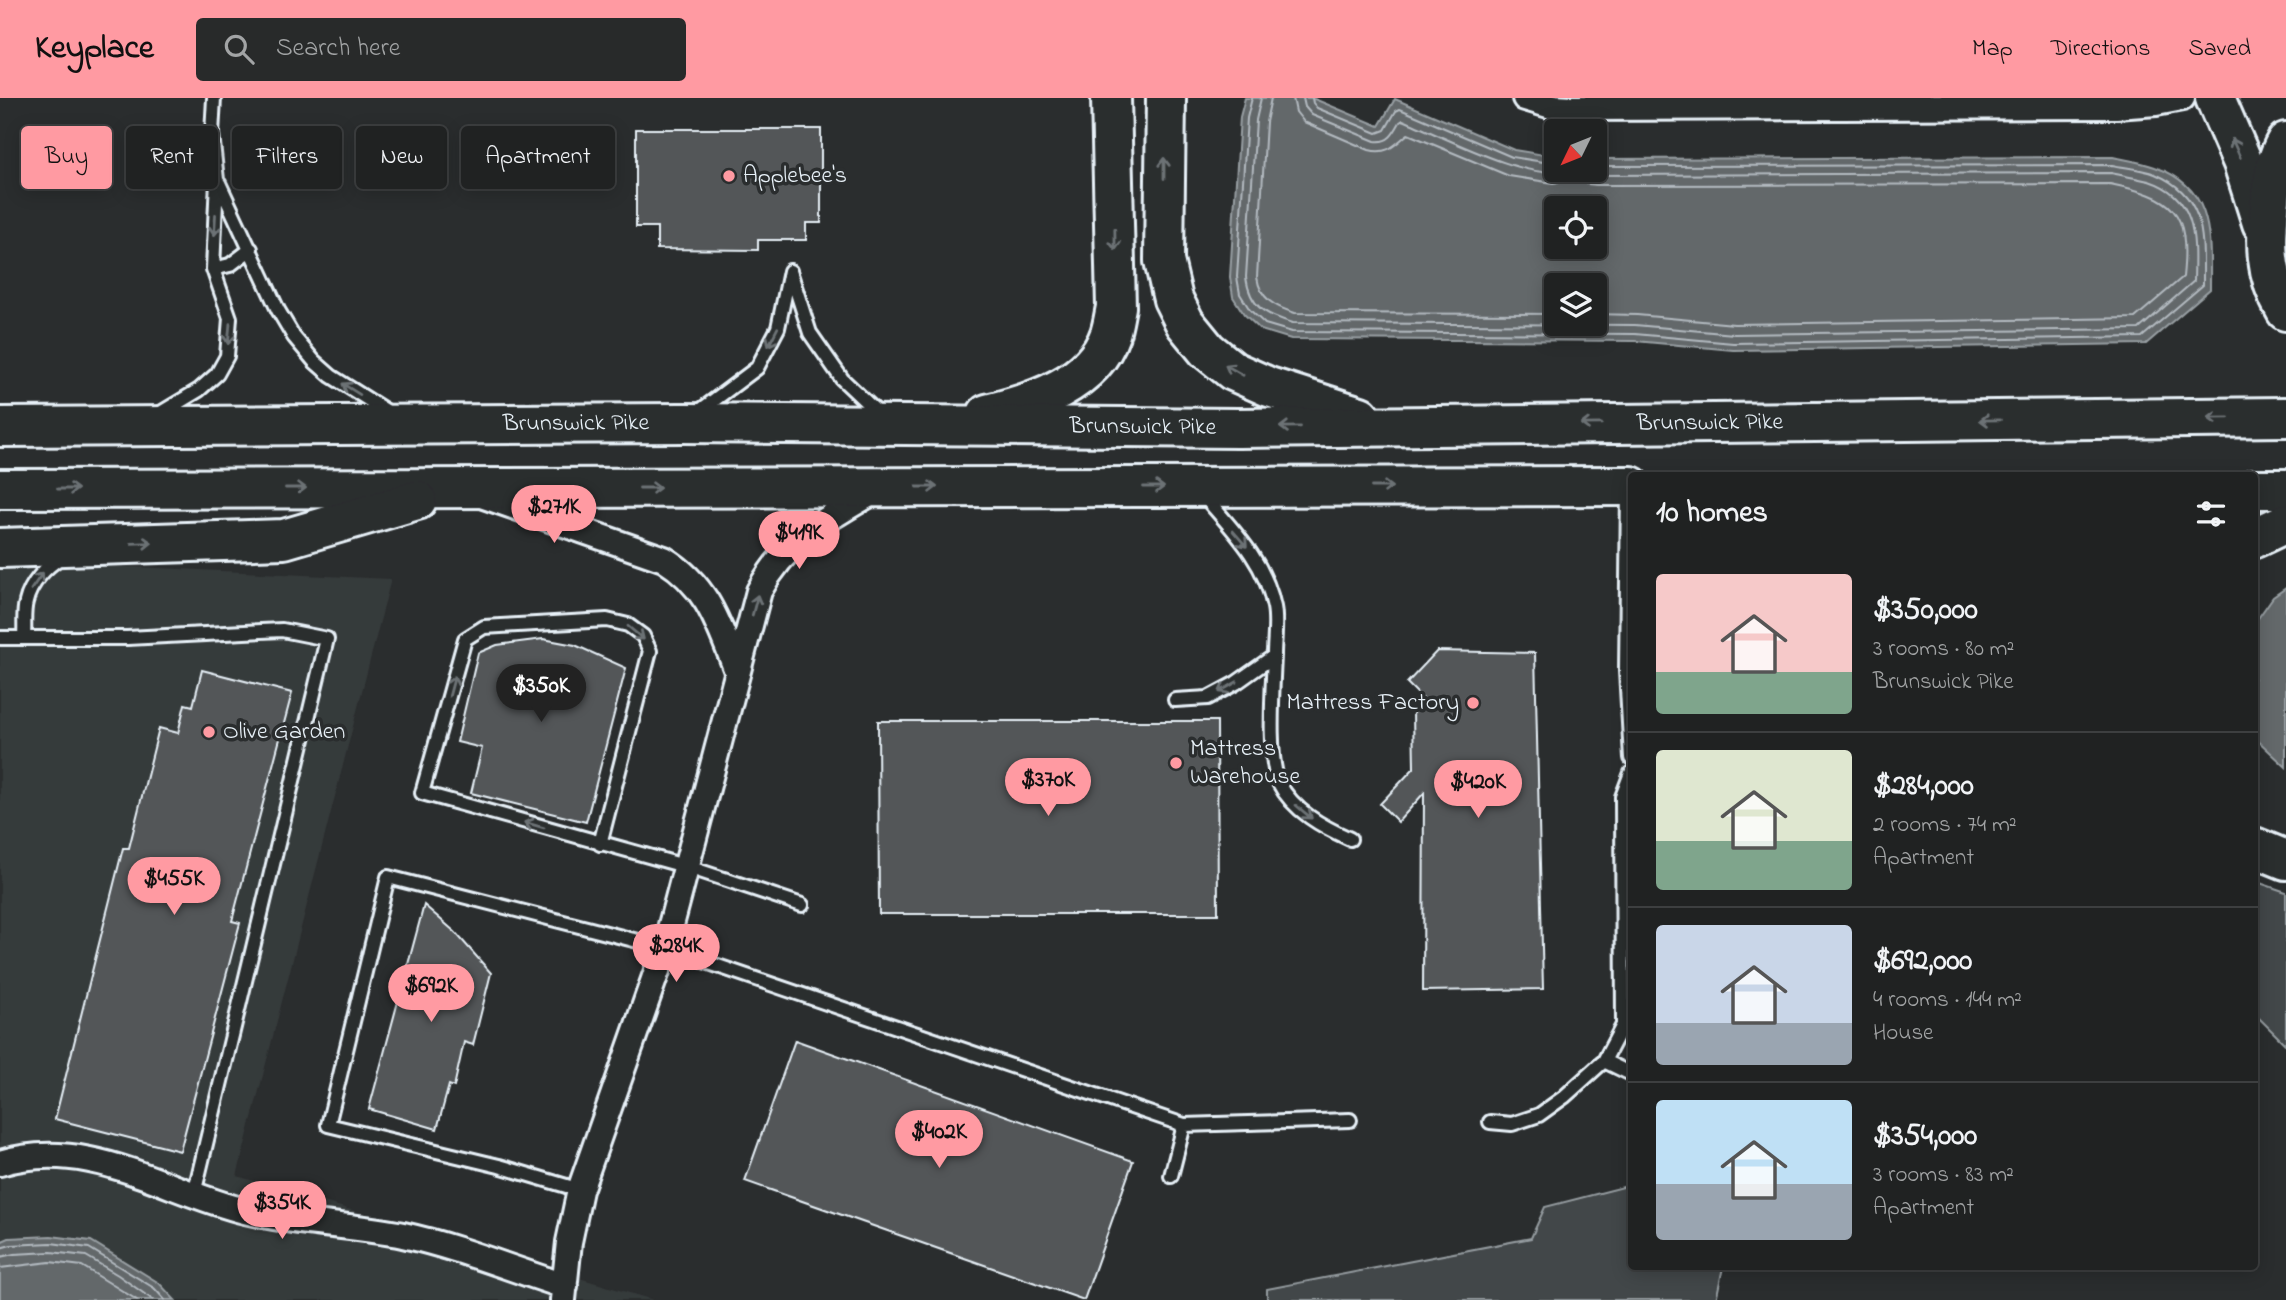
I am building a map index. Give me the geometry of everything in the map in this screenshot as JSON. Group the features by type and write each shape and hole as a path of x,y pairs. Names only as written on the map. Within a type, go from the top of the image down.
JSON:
{"highway":[{"path":"2214,98 2243,163 2266,235 2273,284 2286,311"},
{"path":"938,424 996,412 1042,397 1077,377 1090,366 1103,347 1110,334 1116,307 1113,100"},
{"path":"1167,101 1164,261 1171,292 1185,323 1215,358 1246,377 1390,426"},
{"path":"2266,235 2277,164 2286,142"},
{"name":"Brunswick Pike","path":"0,427 683,423 1238,428 2286,417"},
{"path":"0,489 1628,486"},
{"path":"0,548 284,539 459,488"},
{"path":"2258,489 2286,489"},
{"path":"2258,536 2286,523"},
{"path":"2258,848 2286,859"}],"street":[{"path":"1525,98 1555,107 1635,103 2116,106 2182,98"},
{"path":"0,1163 38,1155 78,1158 122,1167 244,1211 401,1235 441,1244 564,1293 569,1242 580,1190 665,948 759,591 771,568 792,545 821,522 882,487"},
{"path":"459,488 664,559 675,566 705,596 737,671"}],"lane":[{"path":"212,126 214,98"},
{"path":"218,182 278,310 294,337 331,376 409,425"},
{"path":"138,427 199,390 217,374 228,355 230,318 212,270 216,189"},
{"path":"212,270 230,265 251,249"},
{"path":"683,423 757,368 778,328 790,271 810,333 842,379 888,424"},
{"path":"1196,487 1252,552 1269,585 1275,610 1272,748 1279,783 1297,807 1324,828 1350,839"},
{"path":"24,637 26,601 33,585 51,563 82,545"},
{"path":"1628,578 1628,706"},
{"path":"600,844 650,651 643,636 628,625 607,620 484,627 465,639 422,793 600,844 688,867 802,905"},
{"path":"0,638 127,638 282,630 327,639 194,1194"},
{"path":"1175,700 1208,698 1236,683 1274,656"},
{"path":"1490,1122 1512,1124 1539,1115 1564,1097 1604,1061 1623,1025 1622,797 1628,781"},
{"path":"580,1190 499,1166 328,1125 388,877 665,948 1184,1125 1350,1120"},
{"path":"1604,1061 1628,1073"},
{"path":"1171,1177 1184,1125"}],"shaded area":[{"path":"51,563 391,579 237,1176 653,1300 0,1300 0,565"},
{"path":"2258,882 2286,892 2286,1045 2258,1017"},
{"path":"1628,1186 1628,1270 1722,1270 1716,1300 1267,1300 1267,1289 1531,1238 1545,1207"}],"water":[{"path":"1245,98 1312,98 1379,126 1395,99 1514,150 1544,155 1544,182 1607,182 1607,159 2113,157 2155,167 2175,176 2189,188 2199,201 2205,216 2210,251 2210,289 2146,344 1733,350 1635,341 1291,339 1261,330 1244,314 1233,297 1230,277 1240,117"},
{"path":"2286,588 2286,767 2258,741 2258,618 2273,597"},
{"path":"51,1236 91,1241 159,1283 175,1300 0,1300 0,1242 9,1238"}],"building":[{"name":"Applebee's","path":"636,129 821,129 821,223 806,223 806,240 758,240 758,250 657,249 657,227 636,227"},
{"path":"543,639 575,645 626,668 586,822 471,793 482,748 457,742 478,653 497,645"},
{"path":"1437,651 1535,653 1543,989 1423,991 1424,793 1398,822 1380,804 1414,768 1413,711 1424,700 1407,683"},
{"path":"202,670 292,693 232,921 240,923 180,1151 55,1119 123,848 129,848 159,728 178,733 185,704 193,706"},
{"path":"878,721 1217,721 1218,914 879,914"},
{"path":"424,905 455,932 491,973 473,1045 464,1042 454,1087 449,1085 437,1129 369,1109"},
{"path":"795,1040 1133,1161 1084,1300 745,1181"}],"place":[{"name":"Applebee's","path":"729,176"},
{"name":"Mattress Factory","path":"1473,703"},
{"name":"Olive Garden","path":"209,732"},
{"name":"Mattress Warehouse","path":"1176,763"}]}
